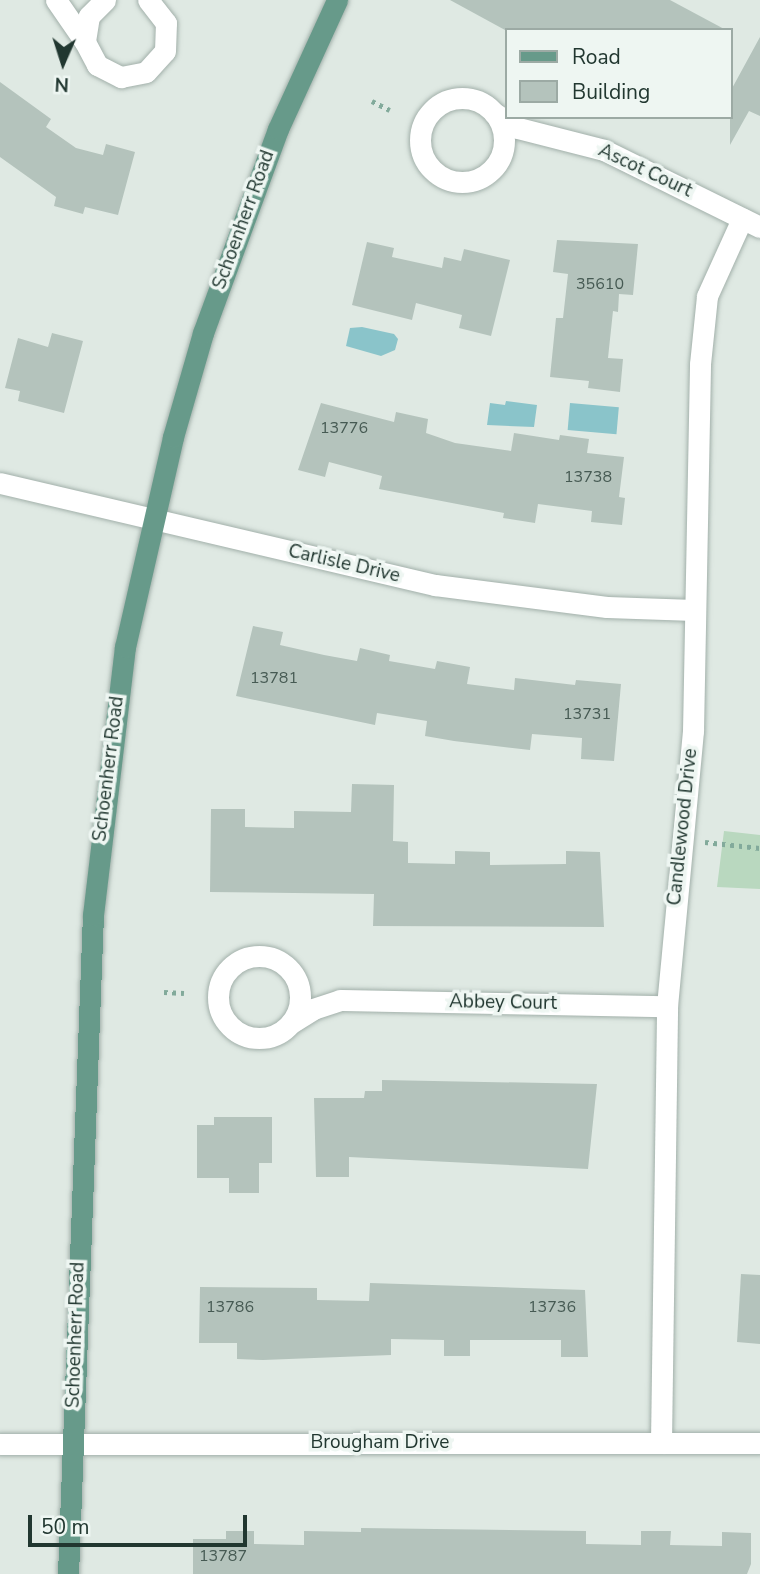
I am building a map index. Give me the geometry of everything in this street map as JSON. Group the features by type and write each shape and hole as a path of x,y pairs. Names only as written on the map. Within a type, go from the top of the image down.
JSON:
{"main road":[{"name":"Schoenherr Road","path":"68,1574 87,1032 100,833 125,648 153,519 203,333 236,236 337,0"}],"street":[{"path":"56,0 85,42 89,55 108,72 121,77 146,72 165,51 168,37 160,10 148,0"},
{"path":"67,0 94,0"},
{"path":"85,42 89,16 105,0"},
{"name":"Ascot Court","path":"544,136 503,151 488,173 463,183 438,175 422,153 423,125 441,104 470,99 518,128 604,150 751,223"},
{"path":"494,113 502,125 503,151"},
{"name":"Candlewood Drive","path":"661,1443 667,1006 693,731 694,610 706,296 751,223"},
{"name":"Carlisle Drive","path":"0,483 435,585 607,607 694,610"},
{"name":"Abbey Court","path":"340,1000 293,974 272,958 246,957 225,973 217,999 228,1026 253,1039 281,1033 313,1009 340,1000 667,1006"},
{"path":"291,1023 301,998 293,974"},
{"name":"Brougham Drive","path":"0,1444 760,1443"}],"path":[{"path":"372,102 390,110"},
{"path":"720,844 760,848"},
{"path":"164,992 184,993"}],"green space":[{"path":"724,831 760,835 760,889 717,887"}],"water":[{"path":"362,327 394,334 398,339 395,350 381,356 346,346 350,328"},
{"path":"506,401 537,405 534,427 487,425 490,403 505,405"},
{"path":"570,403 619,407 616,434 568,430"}],"building":[{"path":"450,0 670,0 722,28 504,28"},
{"path":"760,37 760,116 749,111 730,145 732,88"},
{"path":"0,82 51,119 46,127 76,148 103,155 106,144 135,152 118,215 85,207 83,214 54,206 56,197 0,157"},
{"path":"557,240 638,244 633,295 619,294 618,312 613,311 608,358 623,359 620,392 588,388 589,381 550,377 556,318 563,318 568,274 553,272"},
{"path":"367,242 394,248 392,257 442,268 444,257 461,261 464,249 510,260 491,336 459,328 462,315 416,303 412,320 352,305"},
{"path":"52,333 83,341 64,413 18,401 20,391 5,388 18,338 48,347"},
{"path":"321,403 394,422 396,412 428,419 426,433 455,443 511,451 514,433 559,440 560,435 589,439 587,453 624,457 619,497 625,498 622,525 591,522 592,511 538,504 535,523 503,518 504,513 379,489 382,476 329,462 325,477 298,470"},
{"path":"253,626 283,632 280,645 324,655 357,661 360,648 390,655 389,661 435,669 437,661 470,667 467,684 514,690 515,678 575,685 576,680 621,684 614,761 581,759 582,738 532,734 530,750 454,741 425,736 427,721 377,713 375,725 236,696"},
{"path":"352,784 394,785 393,841 408,842 408,863 455,864 455,851 490,852 490,865 566,864 566,851 600,852 604,927 373,926 374,894 210,892 211,809 245,809 245,827 294,828 294,811 351,812"},
{"path":"382,1080 597,1084 588,1169 349,1157 349,1177 316,1177 314,1098 364,1098 365,1091 382,1091"},
{"path":"214,1117 272,1117 272,1163 259,1163 259,1193 229,1193 229,1178 197,1178 197,1125 214,1125"},
{"path":"741,1274 760,1275 760,1344 737,1342"},
{"path":"370,1283 585,1290 588,1357 561,1357 561,1340 470,1340 470,1356 444,1356 444,1340 391,1339 391,1355 263,1360 237,1359 237,1343 199,1343 200,1287 317,1288 317,1300 369,1301"},
{"path":"361,1528 586,1531 586,1544 641,1545 641,1531 671,1531 670,1545 722,1546 722,1532 751,1533 751,1564 747,1574 193,1574 193,1539 226,1539 226,1531 254,1531 254,1544 304,1545 304,1531 361,1532"}]}
